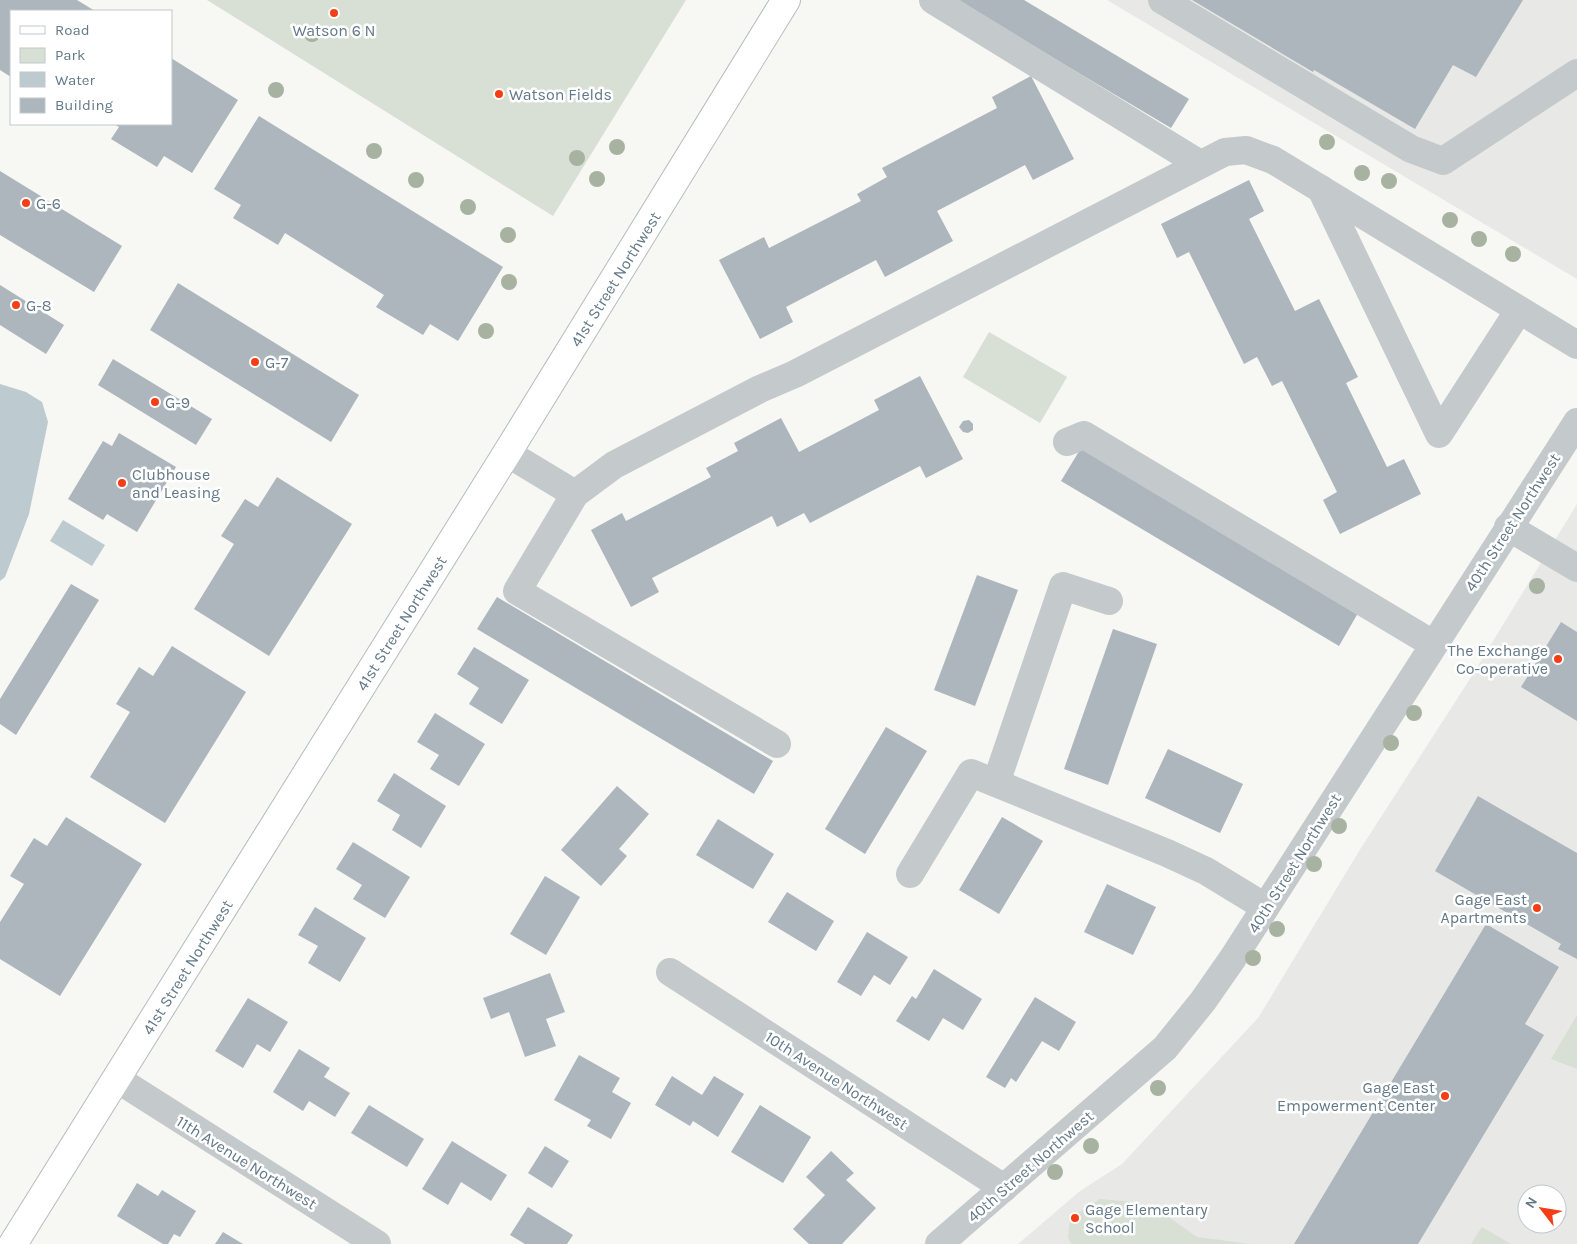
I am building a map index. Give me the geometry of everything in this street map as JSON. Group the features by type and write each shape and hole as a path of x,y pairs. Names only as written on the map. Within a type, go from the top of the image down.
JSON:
{"main road":[{"name":"41st Street Northwest","path":"13,1244 507,453 786,0"}],"street":[{"path":"933,0 1200,164"},
{"path":"1162,0 1411,149 1443,161 1577,74"},
{"path":"777,744 517,590 575,494 614,465 760,389 795,374 1200,164 1225,152 1246,150 1273,160 1577,346"},
{"path":"1320,189 1438,434 1519,310"},
{"name":"40th Street Northwest","path":"939,1244 1165,1048 1203,1001 1234,958 1508,527 1577,422"},
{"path":"1067,442 1084,435 1434,644"},
{"path":"507,453 575,494"},
{"path":"1508,527 1577,568"},
{"path":"996,783 1063,586 1109,601"},
{"path":"910,874 971,772 1206,871 1265,907"},
{"name":"10th Avenue Northwest","path":"670,972 1004,1188"},
{"name":"11th Avenue Northwest","path":"117,1079 377,1244"}],"shaded area":[{"path":"1107,0 1577,0 1577,279"},
{"path":"1577,504 1577,1244 1018,1244 1080,1191 1122,1164 1258,1018 1361,848 1466,685"}],"green space":[{"name":"Watson Fields","path":"207,0 686,0 553,216"},
{"path":"989,332 1067,377 1040,423 963,377"},
{"path":"1577,1015 1577,1069 1551,1059"},
{"path":"1100,1199 1133,1202 1170,1218 1197,1237 1251,1244 1071,1244 1068,1238 1070,1218"},
{"path":"1482,1227 1511,1244 1471,1244"}],"water":[{"path":"0,384 26,392 42,402 48,422 29,514 5,577 0,581"},
{"path":"63,520 105,545 92,566 50,541"}],"building":[{"path":"0,0 77,0 93,10 10,10 10,76 0,70"},
{"path":"956,0 1024,0 1189,99 1171,128"},
{"path":"1192,0 1523,0 1476,77 1453,65 1415,129 1314,70 1313,72"},
{"path":"172,59 238,100 192,173 164,156 157,167 111,139 119,127 116,125 172,125"},
{"path":"1031,76 1074,159 1033,180 1025,165 937,211 953,241 885,277 876,260 786,307 793,322 760,339 719,260 764,237 769,248 861,201 857,194 887,177 882,168 997,108 992,97"},
{"path":"259,116 503,267 458,341 430,324 423,335 376,307 384,295 285,233 278,245 233,218 241,205 214,189"},
{"name":"G-6","path":"0,171 122,246 94,292 0,235"},
{"path":"1249,180 1264,211 1249,219 1295,311 1319,299 1358,377 1346,383 1387,467 1404,459 1421,494 1340,534 1323,500 1337,492 1282,381 1272,386 1257,357 1244,364 1189,252 1177,258 1161,224"},
{"name":"G-7","path":"178,283 359,395 331,442 150,330"},
{"name":"G-8","path":"0,285 64,325 46,354 0,325"},
{"name":"G-9","path":"113,359 212,419 196,445 98,385"},
{"path":"920,376 963,459 926,478 920,466 810,523 804,513 777,527 772,516 652,578 659,592 631,607 591,530 622,513 626,521 711,477 706,468 738,451 734,443 781,418 799,452 879,410 874,400"},
{"path":"969,420 973,424 973,430 968,433 963,432 959,427 963,421"},
{"name":"Clubhouse and Leasing","path":"119,433 176,467 137,532 107,514 103,520 68,499 103,441 112,446"},
{"path":"1081,448 1358,613 1339,646 1061,481"},
{"path":"277,477 352,524 269,656 194,609 234,544 221,536 245,499 258,507"},
{"path":"977,575 1018,590 975,706 934,690"},
{"path":"71,584 99,600 16,735 0,724 0,699"},
{"path":"497,597 773,761 754,794 477,629"},
{"name":"The Exchange Co-operative","path":"1561,622 1577,632 1577,721 1521,687"},
{"path":"1113,629 1157,644 1108,785 1064,769"},
{"path":"172,646 246,692 165,823 90,777 130,712 116,704 139,667 153,676"},
{"path":"474,647 529,680 502,724 469,704 479,688 457,674"},
{"path":"435,713 485,744 459,786 430,769 439,755 417,742"},
{"path":"886,727 927,751 865,854 825,829"},
{"path":"1168,749 1243,784 1220,833 1145,798"},
{"path":"394,773 446,806 421,848 392,830 400,815 377,801"},
{"path":"617,786 649,814 619,849 627,856 601,886 561,850"},
{"name":"Gage East Apartments","path":"1478,796 1577,853 1577,959 1558,949 1561,944 1435,871"},
{"path":"66,817 142,864 60,996 0,959 0,922 24,884 10,876 34,838 47,846"},
{"path":"1002,817 1043,841 999,914 959,890"},
{"path":"718,819 774,854 753,889 696,855"},
{"path":"353,842 410,877 385,918 353,899 362,885 336,869"},
{"path":"545,876 580,897 546,955 510,934"},
{"path":"1107,884 1156,907 1133,955 1084,932"},
{"path":"787,892 834,921 816,951 768,922"},
{"path":"315,907 366,938 340,982 308,963 318,946 298,935"},
{"name":"Gage East Empowerment Center","path":"1486,924 1559,967 1525,1024 1544,1035 1418,1244 1294,1244"},
{"path":"867,932 908,957 890,985 874,975 861,996 837,982"},
{"path":"934,969 982,999 963,1030 943,1018 929,1041 896,1021 912,996 916,999"},
{"path":"550,973 565,1012 546,1019 556,1046 525,1057 509,1012 491,1019 483,998"},
{"path":"1035,997 1076,1022 1059,1051 1042,1041 1016,1082 1011,1078 1005,1088 986,1077"},
{"path":"248,998 288,1022 270,1052 257,1044 243,1068 215,1051"},
{"path":"299,1049 330,1068 324,1077 350,1093 335,1117 309,1101 303,1111 273,1092"},
{"path":"579,1055 620,1078 612,1092 631,1103 611,1139 587,1126 591,1120 554,1100"},
{"path":"672,1076 702,1095 714,1076 744,1094 718,1137 693,1121 690,1126 655,1105"},
{"path":"369,1105 424,1139 407,1167 351,1133"},
{"path":"760,1105 811,1137 783,1183 731,1152"},
{"path":"452,1141 507,1175 491,1201 461,1182 448,1205 422,1189"},
{"path":"545,1146 569,1161 552,1188 528,1173"},
{"path":"831,1151 854,1173 846,1180 876,1208 842,1244 809,1244 793,1229 825,1195 806,1177"},
{"path":"137,1183 158,1196 162,1190 196,1211 180,1237 174,1234 168,1244 163,1244 117,1216"},
{"path":"528,1207 573,1235 567,1244 525,1244 510,1235"},
{"path":"223,1232 243,1244 215,1244"}],"place":[{"name":"Watson 6 N","path":"334,13"},
{"name":"Watson Fields","path":"499,94"},
{"name":"G-6","path":"26,203"},
{"name":"G-8","path":"16,305"},
{"name":"G-7","path":"255,362"},
{"name":"G-9","path":"155,402"},
{"name":"Clubhouse and Leasing","path":"122,483"},
{"name":"The Exchange Co-operative","path":"1558,659"},
{"name":"Gage East Apartments","path":"1537,908"},
{"name":"Gage East Empowerment Center","path":"1445,1096"},
{"name":"Gage Elementary School","path":"1075,1218"}]}
